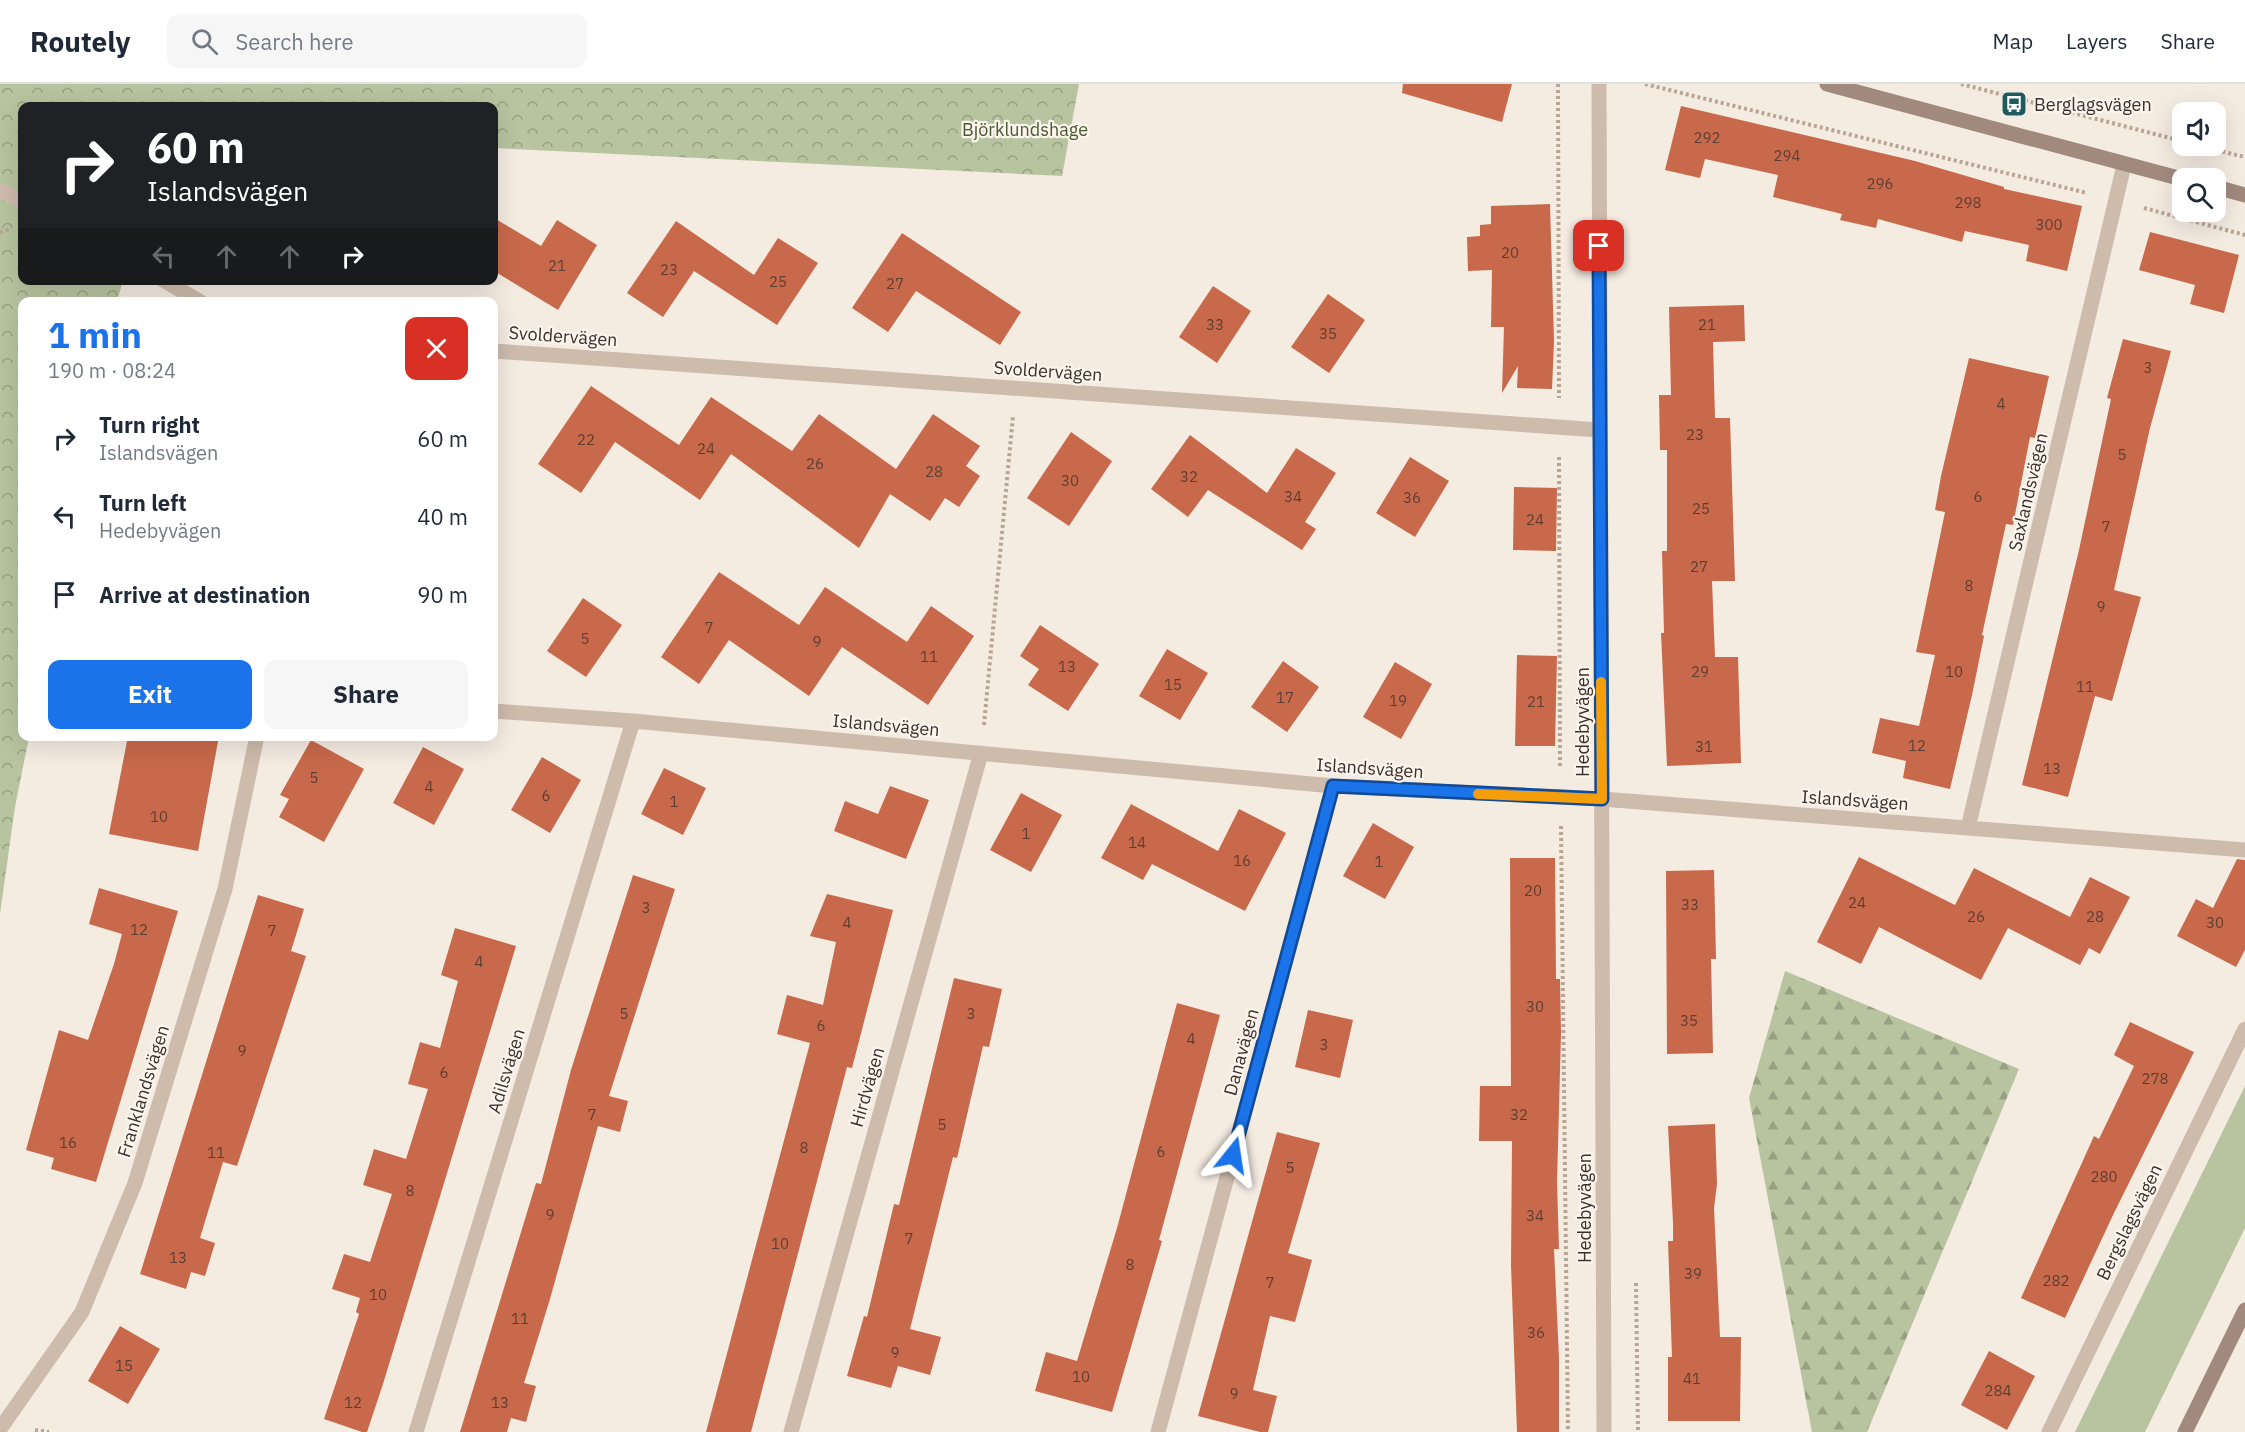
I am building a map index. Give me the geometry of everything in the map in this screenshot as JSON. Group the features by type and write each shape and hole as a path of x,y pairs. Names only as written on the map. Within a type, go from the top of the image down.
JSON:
{"street":[{"name":"Hedebyvägen","path":"1599,84 1604,1432"},
{"path":"1827,84 2172,177"},
{"name":"Saxlandsvägen","path":"1968,828 2124,165"},
{"path":"0,190 18,200"},
{"path":"2226,190 2245,195"},
{"path":"172,285 192,297"},
{"name":"Svoldervägen","path":"498,351 1599,430"},
{"name":"Islandsvägen","path":"498,711 633,721 1333,786 1602,799 2245,850"},
{"name":"Adilsvägen","path":"416,1432 633,721"},
{"name":"Franklandsvägen","path":"2,1429 82,1312 135,1183 225,889 256,741"},
{"name":"Hirdvägen","path":"791,1432 981,753"},
{"name":"Danavägen","path":"1158,1432 1333,786"},
{"name":"Bergslagsvägen","path":"2049,1432 2245,1029"},
{"path":"2185,1432 2245,1310"}],"path":[{"path":"1558,84 1560,798 1568,1432"},
{"path":"1646,84 2245,235"},
{"path":"1961,84 2172,138"},
{"path":"2226,152 2245,156"},
{"path":"981,753 1016,388"}],"green space":[{"name":"Björklundshage","path":"0,84 1079,84 1062,176 498,148 498,102 18,102 18,285 122,285 118,297 18,297 18,741 28,741 15,807 0,914"},
{"path":"1785,971 2019,1069 1867,1432 1812,1432 1749,1098"},
{"path":"2245,1086 2245,1228 2147,1428 2145,1432 2075,1432"}],"building":[{"path":"1403,84 1512,84 1502,122 1402,93"},
{"path":"1681,106 1915,161 2004,187 2004,189 2082,206 2067,271 2026,261 2029,245 1965,231 1962,242 1878,219 1876,228 1840,220 1842,214 1773,197 1778,175 1705,159 1700,178 1665,170"},
{"path":"1550,204 1554,341 1552,389 1517,388 1518,366 1502,393 1504,327 1491,327 1492,270 1468,271 1467,237 1480,236 1480,225 1491,224 1491,206"},
{"path":"498,220 541,246 557,220 597,245 558,310 498,273"},
{"path":"676,221 754,275 778,238 818,263 777,325 694,271 663,317 627,293"},
{"path":"2150,232 2239,255 2224,313 2190,304 2195,285 2139,270"},
{"path":"902,233 1021,312 1000,345 916,291 888,332 852,308"},
{"path":"1213,286 1251,311 1217,363 1179,337"},
{"path":"1328,294 1365,320 1329,373 1291,347"},
{"path":"1744,305 1745,341 1713,342 1715,418 1730,418 1735,581 1712,581 1715,657 1738,657 1741,763 1667,766 1661,633 1664,633 1662,551 1667,551 1667,450 1660,450 1659,395 1671,395 1669,307"},
{"path":"2123,339 2171,351 2150,428 2114,590 2141,597 2112,701 2095,696 2068,797 2022,785 2079,550 2111,399 2107,398"},
{"path":"1969,358 2049,376 2035,438 2030,437 2013,525 2006,524 1982,635 1984,636 1972,695 1950,789 1903,778 1906,761 1872,753 1880,718 1919,726 1935,655 1916,652 1945,512 1935,510"},
{"path":"591,386 679,445 711,397 792,451 819,414 896,469 933,414 980,446 966,466 980,476 959,507 945,498 930,521 890,494 859,548 731,454 700,500 615,442 581,493 538,464"},
{"path":"1071,432 1112,461 1069,526 1027,498"},
{"path":"1190,435 1267,493 1296,448 1336,473 1305,522 1316,529 1302,550 1208,490 1188,517 1151,489"},
{"path":"1410,457 1449,481 1415,537 1376,513"},
{"path":"1514,487 1557,488 1556,551 1513,550"},
{"path":"719,572 799,625 825,587 907,642 931,606 974,636 928,705 842,647 809,696 729,640 699,684 661,657"},
{"path":"583,598 622,625 586,677 547,651"},
{"path":"1040,625 1099,664 1068,711 1028,685 1039,669 1020,656"},
{"path":"1167,649 1208,673 1180,720 1139,696"},
{"path":"1517,655 1557,656 1555,746 1515,746"},
{"path":"1283,661 1319,687 1287,732 1251,707"},
{"path":"1395,662 1432,684 1401,739 1363,717"},
{"path":"127,741 218,741 198,851 109,834"},
{"path":"310,741 364,769 324,842 279,817 289,799 280,795"},
{"path":"423,747 464,769 434,825 393,803"},
{"path":"542,757 581,780 550,833 511,810"},
{"path":"664,768 706,788 683,835 641,814"},
{"path":"890,786 929,800 906,859 834,831 845,801 878,814"},
{"path":"1021,793 1062,815 1031,872 990,850"},
{"path":"1131,804 1218,851 1239,809 1286,833 1245,911 1152,864 1143,880 1101,858"},
{"path":"1373,823 1414,847 1385,899 1343,876"},
{"path":"1859,857 1955,905 1974,868 2070,917 2090,877 2130,897 2100,954 2089,948 2080,965 2008,928 1981,980 1879,927 1861,964 1817,942"},
{"path":"1510,858 1555,858 1556,979 1560,979 1561,1033 1557,1182 1559,1249 1554,1249 1559,1358 1559,1432 1517,1432 1511,1265 1512,1141 1479,1141 1480,1086 1511,1086"},
{"path":"2237,859 2245,860 2245,950 2236,967 2177,936 2196,899 2213,908"},
{"path":"1714,870 1716,959 1711,959 1713,1053 1667,1054 1666,871"},
{"path":"633,875 675,889 609,1096 628,1101 620,1132 598,1126 524,1383 536,1386 526,1422 511,1418 507,1432 460,1432 536,1183 541,1184 571,1070"},
{"path":"99,888 178,911 96,1182 51,1169 54,1158 26,1150 59,1030 88,1040 114,964 122,934 89,924"},
{"path":"827,894 893,910 852,1068 847,1067 751,1432 706,1432 810,1043 777,1034 787,995 823,1005 836,942 810,936"},
{"path":"258,895 304,909 291,951 306,956 237,1166 223,1162 200,1238 215,1243 205,1276 191,1272 186,1289 140,1274"},
{"path":"455,928 516,946 383,1384 367,1432 362,1432 324,1419 359,1314 356,1312 360,1298 332,1289 344,1254 370,1262 392,1194 363,1185 374,1149 406,1159 428,1089 408,1084 420,1042 440,1048 458,981 441,975"},
{"path":"954,978 1002,989 989,1047 983,1046 957,1158 953,1157 910,1329 941,1337 930,1375 898,1366 891,1388 847,1376 864,1316 867,1317 894,1204 899,1205"},
{"path":"1177,1003 1220,1015 1159,1240 1162,1241 1112,1412 1035,1391 1046,1352 1077,1361 1117,1228"},
{"path":"1308,1010 1353,1020 1340,1078 1295,1067"},
{"path":"2130,1022 2194,1052 2065,1318 2021,1298 2094,1136 2099,1139 2134,1066 2114,1055"},
{"path":"1715,1124 1717,1184 1714,1208 1720,1337 1741,1337 1740,1421 1668,1421 1668,1357 1672,1357 1668,1241 1673,1241 1673,1222 1668,1126"},
{"path":"1277,1132 1320,1143 1288,1253 1312,1260 1295,1322 1270,1316 1253,1390 1277,1396 1268,1432 1260,1432 1198,1416"},
{"path":"120,1326 160,1349 128,1404 88,1381"},
{"path":"1989,1351 2035,1376 2007,1430 1961,1405"}],"slow traffic":[{"path":"1478,794 1602,799 1601,682"}],"place":[{"name":"Berglagsvägen","path":"2014,104"}],"route":[{"path":"1233,1155 1333,786 1602,799 1599,246"}]}
